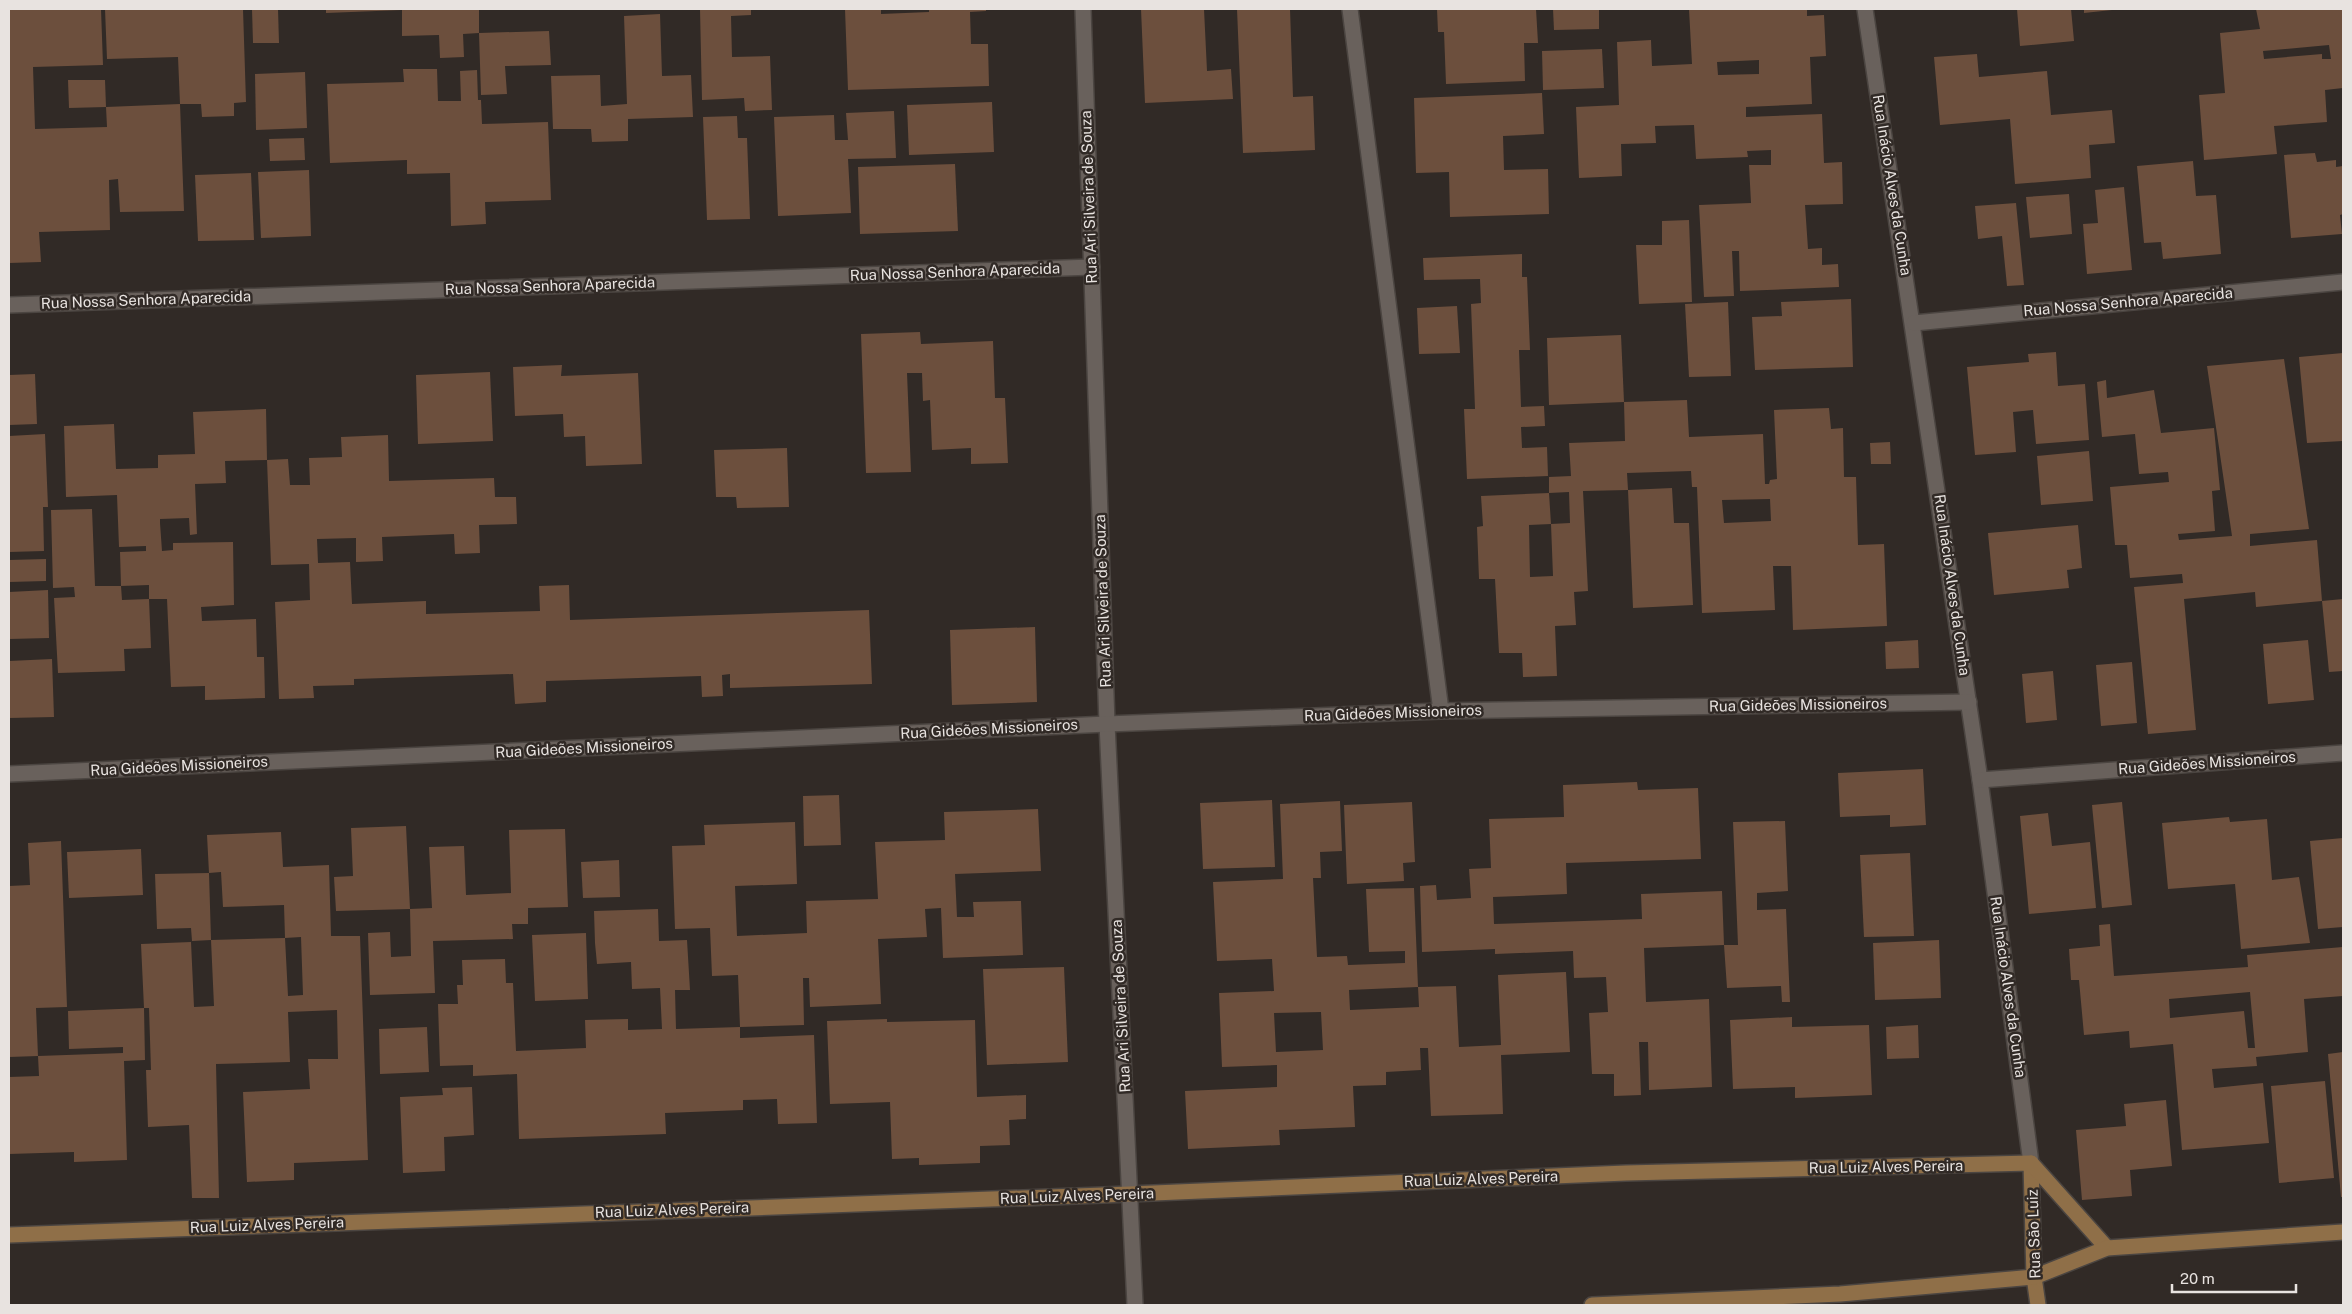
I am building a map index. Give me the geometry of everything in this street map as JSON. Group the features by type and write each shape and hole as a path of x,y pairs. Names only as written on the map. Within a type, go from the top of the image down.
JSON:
{"street":[{"name":"Rua Ari Silveira de Souza","path":"1083,9 1108,724 1135,1305"},
{"path":"1350,9 1441,711"},
{"name":"Rua Inácio Alves da Cunha","path":"1865,9 1914,323 1969,702 2031,1163"},
{"name":"Rua Nossa Senhora Aparecida","path":"9,305 1092,267"},
{"name":"Rua Nossa Senhora Aparecida","path":"1914,323 2343,282"},
{"name":"Rua Gideões Missioneiros","path":"9,774 1108,724 1441,711 1969,702"},
{"name":"Rua Gideões Missioneiros","path":"1980,780 2343,753"},
{"path":"2031,1163 2107,1248"},
{"name":"Rua Luiz Alves Pereira","path":"9,1235 1130,1194 1626,1173 2031,1163"},
{"name":"Rua São Luiz","path":"2031,1163 2034,1278 2038,1305"},
{"path":"1592,1305 1840,1294 2034,1278 2107,1248 2343,1232"}],"building":[{"path":"9,9 101,9 103,65 33,67 35,129 107,127 106,107 180,104 184,211 120,212 118,179 109,180 110,230 39,232 41,262 9,263"},
{"path":"105,9 243,9 246,102 234,103 234,116 202,117 201,104 180,104 178,57 107,59"},
{"path":"252,9 278,9 279,43 253,43"},
{"path":"326,9 479,9 479,33 463,34 464,57 440,58 439,35 402,36 402,10 326,13"},
{"path":"700,9 751,9 751,15 731,16 732,57 770,56 772,110 745,111 744,98 702,100"},
{"path":"845,9 881,9 881,14 929,12 929,9 986,9 986,11 970,12 971,44 988,44 989,86 848,90"},
{"path":"1141,9 1204,9 1207,71 1231,69 1233,99 1145,103"},
{"path":"1237,9 1290,9 1293,97 1313,96 1315,150 1243,153"},
{"path":"1437,9 1536,9 1538,43 1524,43 1525,81 1446,84 1444,32 1438,32"},
{"path":"1553,9 1599,9 1599,29 1554,30"},
{"path":"1689,9 1807,9 1807,16 1824,15 1826,56 1810,57 1812,104 1746,107 1746,117 1822,114 1824,163 1842,162 1843,204 1805,205 1808,249 1822,248 1822,265 1838,264 1839,287 1740,291 1739,251 1732,251 1734,296 1704,297 1699,205 1751,203 1749,165 1771,165 1771,150 1747,151 1748,157 1696,159 1694,125 1655,126 1656,143 1621,144 1622,176 1579,178 1576,107 1619,105 1617,42 1651,40 1652,66 1692,64","holes":["1759,60 1759,74 1718,75 1717,62"]},
{"path":"2017,9 2071,9 2074,41 2020,46"},
{"path":"2084,9 2112,9 2112,10 2084,13"},
{"path":"2256,9 2343,9 2343,88 2325,90 2327,122 2274,126 2277,154 2204,160 2199,95 2225,93 2220,33 2260,29","holes":["2329,45 2331,59 2322,59 2322,54 2264,59 2263,51"]},
{"path":"660,14 662,76 691,75 693,117 628,119 628,141 592,142 591,129 553,129 551,76 600,75 601,106 627,104 624,16"},
{"path":"549,31 551,65 505,66 507,94 481,95 479,33"},
{"path":"1602,49 1604,88 1543,90 1542,51"},
{"path":"1977,54 1979,77 2047,71 2051,115 2112,110 2115,143 2089,145 2091,178 2015,184 2010,119 1940,125 1934,57"},
{"path":"403,69 437,69 438,101 461,101 460,71 477,70 478,100 481,100 482,124 548,122 551,200 485,202 486,224 451,226 450,173 407,174 407,160 330,163 327,84 404,82"},
{"path":"305,72 307,128 256,130 255,74"},
{"path":"68,80 105,80 106,107 69,108"},
{"path":"1542,93 1544,134 1503,136 1504,170 1548,169 1549,214 1450,217 1449,172 1416,173 1414,98"},
{"path":"992,102 994,152 909,155 907,105"},
{"path":"894,111 896,158 848,159 851,213 778,216 774,117 834,115 835,140 848,140 846,113"},
{"path":"737,116 738,138 747,138 750,219 707,220 703,117"},
{"path":"304,138 305,160 270,161 269,139"},
{"path":"2315,153 2317,162 2336,160 2336,167 2343,166 2343,214 2340,215 2342,234 2291,238 2284,155"},
{"path":"2193,161 2196,196 2216,195 2221,254 2163,259 2161,242 2144,243 2137,166"},
{"path":"955,164 958,231 860,234 858,167"},
{"path":"309,170 311,236 261,238 258,172"},
{"path":"251,173 254,240 198,241 195,175"},
{"path":"2124,187 2132,270 2087,274 2083,224 2098,223 2095,190"},
{"path":"2069,194 2072,234 2030,238 2026,197"},
{"path":"2016,203 2024,285 2007,286 2002,236 1978,239 1975,206"},
{"path":"1689,220 1692,302 1639,304 1636,245 1662,245 1662,221"},
{"path":"1522,254 1522,277 1527,277 1530,350 1519,350 1521,407 1544,406 1545,426 1521,427 1522,448 1547,447 1548,476 1467,479 1464,409 1475,409 1471,304 1481,303 1480,279 1424,280 1423,258"},
{"path":"1851,299 1853,367 1755,370 1752,317 1782,316 1781,302"},
{"path":"1728,302 1731,376 1689,377 1685,304"},
{"path":"1457,306 1460,353 1419,354 1417,308"},
{"path":"920,332 921,344 993,341 995,398 1005,398 1008,463 971,464 971,448 932,450 930,400 923,401 922,373 907,373 911,472 866,473 861,334"},
{"path":"1621,335 1624,402 1549,405 1547,338"},
{"path":"2056,352 2058,386 2085,384 2089,440 2036,444 2033,410 2013,412 2016,452 1975,455 1967,367 2029,362 2028,354"},
{"path":"2343,353 2343,441 2307,443 2299,357"},
{"path":"2284,359 2309,529 2250,534 2250,546 2317,540 2322,601 2256,607 2255,592 2184,599 2196,730 2148,734 2134,587 2183,583 2182,574 2130,578 2127,545 2115,545 2110,487 2169,482 2168,472 2139,474 2135,434 2102,437 2097,382 2106,380 2107,398 2154,390 2161,433 2214,428 2220,490 2212,491 2215,531 2178,534 2179,540 2232,536 2207,366"},
{"path":"562,365 561,376 638,373 642,464 586,466 585,436 564,437 563,414 515,416 513,367"},
{"path":"490,372 493,441 418,444 416,375"},
{"path":"35,374 37,424 9,425 9,375"},
{"path":"1687,400 1689,437 1763,434 1765,484 1769,484 1770,480 1777,479 1774,410 1829,408 1831,429 1843,428 1844,477 1856,477 1858,545 1884,544 1887,626 1793,630 1791,566 1773,566 1775,610 1702,613 1697,487 1692,487 1691,471 1627,473 1628,490 1583,491 1588,591 1574,592 1576,625 1555,626 1557,676 1523,677 1522,653 1499,653 1495,579 1479,579 1477,527 1483,526 1481,496 1549,493 1549,477 1571,476 1569,443 1625,441 1624,402","holes":["1569,492 1570,523 1551,524 1549,493","1770,499 1771,521 1724,523 1722,500","1551,524 1553,576 1530,577 1529,525"]},
{"path":"266,409 267,460 225,461 226,483 195,484 197,534 190,535 189,518 160,519 162,551 173,550 173,543 233,542 234,605 201,607 202,621 256,619 257,657 264,657 265,698 205,700 205,686 171,687 167,599 149,599 149,585 121,586 120,552 146,551 146,546 119,547 117,495 66,497 64,426 114,424 116,469 158,468 158,455 195,454 193,412"},
{"path":"45,434 48,507 43,507 44,551 9,552 9,436"},
{"path":"388,435 389,481 494,478 495,497 516,497 517,524 479,525 480,553 455,554 454,534 382,537 383,561 356,562 356,538 317,539 318,563 350,562 352,604 426,601 426,614 540,611 539,586 569,585 570,620 869,610 872,684 730,688 730,674 722,675 723,696 702,697 701,676 546,681 546,702 515,704 513,674 354,679 354,685 313,686 314,698 279,699 275,602 310,600 309,564 271,565 267,460 288,459 290,485 310,485 309,458 342,457 341,437"},
{"path":"1890,442 1891,464 1871,464 1870,443"},
{"path":"787,448 789,507 737,508 736,497 716,497 714,450"},
{"path":"2089,451 2093,501 2041,505 2037,456"},
{"path":"1672,488 1674,523 1689,523 1693,605 1633,608 1628,490"},
{"path":"92,509 95,586 121,586 122,600 149,599 151,648 124,649 125,671 58,673 54,598 75,597 74,587 53,588 51,510"},
{"path":"2078,525 2082,568 2067,570 2069,588 1994,595 1988,533"},
{"path":"46,559 46,581 9,582 9,560"},
{"path":"48,590 49,638 9,639 9,592"},
{"path":"2343,599 2343,671 2329,672 2322,601"},
{"path":"1035,627 1037,702 952,705 950,630"},
{"path":"1918,640 1919,668 1886,669 1885,642"},
{"path":"2308,640 2314,700 2268,704 2263,644"},
{"path":"52,659 54,717 9,718 9,661"},
{"path":"2132,662 2137,723 2101,726 2096,665"},
{"path":"2053,671 2057,720 2026,723 2022,674"},
{"path":"1923,769 1926,825 1890,827 1890,815 1840,817 1838,773"},
{"path":"1637,782 1638,790 1698,788 1701,859 1566,863 1567,894 1493,897 1494,924 1642,919 1641,894 1722,891 1724,945 1644,948 1646,1002 1709,999 1712,1087 1649,1090 1648,1042 1639,1042 1641,1095 1614,1096 1614,1074 1592,1074 1589,1013 1608,1012 1606,977 1574,978 1573,951 1495,954 1495,949 1422,952 1420,886 1436,885 1437,900 1471,898 1469,869 1491,868 1489,819 1564,817 1563,785"},
{"path":"839,795 841,845 804,846 803,796"},
{"path":"1272,800 1275,867 1203,869 1200,803"},
{"path":"1340,801 1342,851 1320,852 1321,878 1313,878 1317,957 1347,956 1348,965 1405,963 1405,951 1369,952 1366,889 1414,888 1418,987 1456,986 1459,1047 1501,1045 1498,975 1566,972 1570,1052 1501,1055 1503,1114 1431,1116 1428,1048 1420,1048 1421,1070 1386,1072 1386,1085 1353,1086 1355,1127 1279,1130 1280,1145 1188,1149 1185,1091 1277,1087 1277,1065 1222,1067 1219,993 1274,991 1272,959 1217,961 1213,882 1283,879 1280,804","holes":["1418,987 1419,1007 1350,1010 1349,990","1321,1012 1323,1050 1276,1052 1274,1013"]},
{"path":"1412,802 1415,862 1403,863 1404,881 1347,884 1344,805"},
{"path":"2122,802 2132,905 2102,908 2092,805"},
{"path":"1038,809 1041,871 955,874 957,917 974,917 973,902 1021,901 1023,955 943,958 941,908 925,909 927,937 878,939 881,1004 810,1007 809,978 803,978 804,1025 740,1027 738,975 712,976 710,928 675,929 672,846 705,845 704,825 795,822 797,884 735,886 737,936 807,933 806,901 878,899 875,842 945,840 944,812"},
{"path":"2048,813 2052,846 2090,842 2096,908 2029,914 2020,816"},
{"path":"2229,817 2230,822 2267,819 2272,880 2299,877 2310,943 2241,949 2235,884 2168,889 2162,823"},
{"path":"1785,821 1788,891 1757,893 1757,910 1786,909 1790,1002 1782,1002 1781,986 1727,988 1724,945 1738,945 1733,822"},
{"path":"406,826 410,909 336,911 334,877 353,876 351,828"},
{"path":"565,829 568,907 528,908 528,924 512,924 513,939 433,941 435,993 370,995 368,933 390,932 391,957 411,956 410,909 432,908 429,847 464,846 466,895 511,893 509,830"},
{"path":"281,832 283,867 329,865 331,936 360,936 368,1160 294,1163 294,1180 247,1182 243,1092 310,1089 308,1059 338,1059 337,1010 288,1012 290,1062 216,1064 219,1198 192,1198 189,1125 148,1127 146,1070 151,1070 149,1008 144,1008 141,944 191,942 194,1007 214,1006 211,940 285,938 284,905 223,907 221,872 209,873 207,835","holes":["301,937 303,995 288,996 285,938"]},
{"path":"2343,838 2343,927 2318,929 2310,841"},
{"path":"61,841 67,1007 36,1008 38,1056 9,1057 9,886 30,885 28,843"},
{"path":"141,849 143,895 69,898 67,852"},
{"path":"1910,853 1914,936 1864,937 1860,855"},
{"path":"619,860 620,897 583,898 581,862"},
{"path":"209,873 211,940 192,941 191,928 157,929 155,874"},
{"path":"658,909 659,941 687,940 690,990 675,990 676,1029 740,1027 740,1038 814,1035 817,1123 778,1124 777,1099 743,1100 743,1110 665,1113 666,1134 519,1139 517,1074 473,1076 473,1065 440,1066 438,1004 458,1004 457,985 463,985 462,960 505,959 506,983 513,983 516,1051 586,1048 585,1020 628,1019 628,1030 662,1029 660,988 632,989 631,962 597,964 595,943 594,911"},
{"path":"2110,924 2114,976 2248,967 2247,955 2343,947 2343,996 2304,999 2308,1052 2256,1057 2257,1066 2212,1069 2214,1088 2263,1083 2269,1143 2182,1150 2173,1044 2130,1048 2129,1031 2084,1035 2079,980 2071,980 2069,949 2100,946 2099,925","holes":["2250,992 2255,1048 2248,1048 2244,1011 2170,1018 2169,999"]},
{"path":"586,933 588,999 535,1001 532,935"},
{"path":"1939,940 1941,998 1875,1000 1873,943"},
{"path":"1064,967 1068,1062 987,1065 983,969"},
{"path":"144,1008 145,1060 124,1061 127,1160 74,1162 74,1152 9,1154 9,1077 39,1076 38,1056 123,1053 123,1047 69,1049 68,1011"},
{"path":"1792,1017 1792,1027 1869,1025 1872,1095 1795,1098 1795,1087 1733,1089 1730,1020"},
{"path":"887,1019 887,1022 975,1020 977,1097 1026,1095 1026,1119 1009,1120 1010,1145 980,1146 980,1163 919,1165 919,1158 892,1159 890,1102 830,1104 827,1021"},
{"path":"1918,1025 1919,1058 1887,1059 1886,1027"},
{"path":"427,1027 429,1072 380,1074 379,1029"},
{"path":"2343,1052 2343,1197 2341,1197 2328,1054"},
{"path":"2325,1081 2334,1178 2279,1183 2271,1086"},
{"path":"472,1087 474,1135 444,1137 445,1171 403,1173 400,1097 443,1095 442,1088"},
{"path":"2166,1100 2172,1166 2130,1170 2132,1196 2082,1200 2076,1130 2126,1126 2124,1104"}]}
